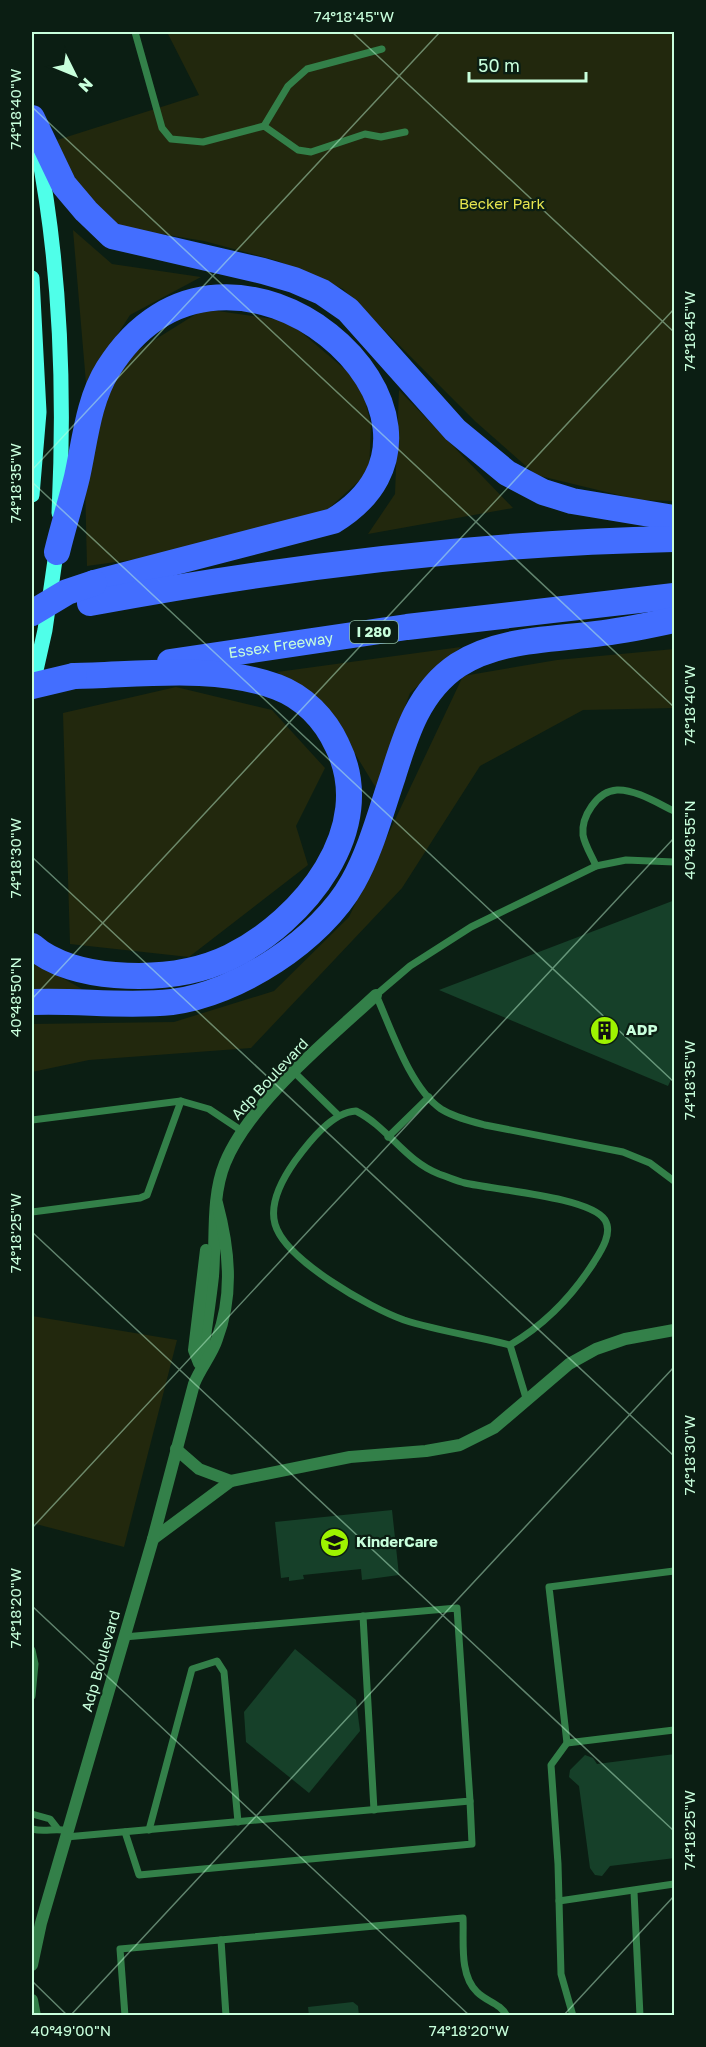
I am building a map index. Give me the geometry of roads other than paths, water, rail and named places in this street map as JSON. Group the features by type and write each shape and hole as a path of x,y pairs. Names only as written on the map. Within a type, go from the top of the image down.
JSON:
{"highway":[{"path":"32,119 64,185 112,236 263,271 294,280 322,292 348,309 455,430 507,473 543,492 572,501 675,518"},
{"path":"32,613 333,521 347,513 373,482 383,459 387,431 384,413 373,388 344,347 328,333 300,316 254,300 204,298 161,313 134,335 119,353 97,393 88,419 57,552"},
{"path":"92,593 200,583 472,548 675,538"},
{"name":"Essex Freeway","path":"32,687 74,676 406,627 675,596"},
{"path":"32,1002 121,1005 173,1002 201,996 258,972 315,929 352,884 366,853 407,733 418,709 443,677 480,652 506,645 606,633 675,620"},
{"path":"32,946 39,953 65,964 97,974 127,976 162,976 196,969 229,958 257,942 310,894 329,865 342,837 348,809 349,785 345,760 331,733 315,712 298,698 278,688 245,678 204,675 74,676"}],"main road":[{"path":"32,119 42,175 59,306 61,399 57,552 45,630 32,687"},
{"path":"32,278 39,412 32,495"}],"street":[{"name":"Adp Boulevard","path":"201,1367 194,1350 209,1222 217,1203 224,1164 242,1131 294,1072 376,995"},
{"name":"Adp Boulevard","path":"32,1965 64,1832 153,1539 176,1449 201,1367 217,1340 227,1300 229,1271 226,1235 217,1203"},
{"path":"153,1539 231,1481 350,1457 426,1451 459,1444 494,1428 526,1398 569,1364 596,1348 625,1339 675,1330"},
{"path":"176,1449 199,1469 231,1481"},
{"path":"32,2000 35,2016"}],"lane":[{"path":"135,32 162,128 171,139 203,142 264,126 288,86 307,69 382,50"},
{"path":"264,126 298,150 310,152 365,134 381,137 405,132"},
{"path":"596,866 584,838 583,828 592,806 601,796 618,790 630,792 675,811"},
{"path":"675,862 626,860 596,866 471,927 418,960 376,995 416,1081 440,1108 462,1119 623,1152 650,1163 675,1181"},
{"path":"294,1072 338,1115"},
{"path":"388,1137 429,1097"},
{"path":"32,1120 182,1101 208,1108 242,1131"},
{"path":"32,1212 140,1198 147,1195 182,1101"},
{"path":"356,1112 372,1119 415,1161 436,1173 464,1183 574,1203 597,1212 605,1221 608,1229 606,1240 577,1285 541,1323 510,1345 405,1320 380,1310 351,1295 326,1278 281,1237 274,1212 284,1178 306,1148 338,1115 356,1112"},
{"path":"510,1345 526,1398"},
{"path":"573,2016 561,1974 551,1765 567,1743 549,1587 675,1571"},
{"path":"124,1637 457,1608 472,1844 139,1875 125,1832"},
{"path":"363,1616 374,1810"},
{"path":"32,1650 35,1664 32,1696"},
{"path":"149,1830 192,1669 217,1661 224,1672 237,1822"},
{"path":"567,1743 675,1730"},
{"path":"32,1829 46,1833 125,1832 470,1801"},
{"path":"32,1814 50,1819 64,1832"},
{"path":"559,1901 634,1892 675,1884"},
{"path":"634,1892 640,2016"},
{"path":"125,2016 120,1949 463,1918 465,1971 476,1992 503,2008 507,2016"},
{"path":"221,1940 226,2016"}],"place":[{"name":"ADP","path":"605,1030"},
{"name":"KinderCare","path":"335,1542"}],"park label":[{"name":"Becker Park","path":"502,204"}]}
